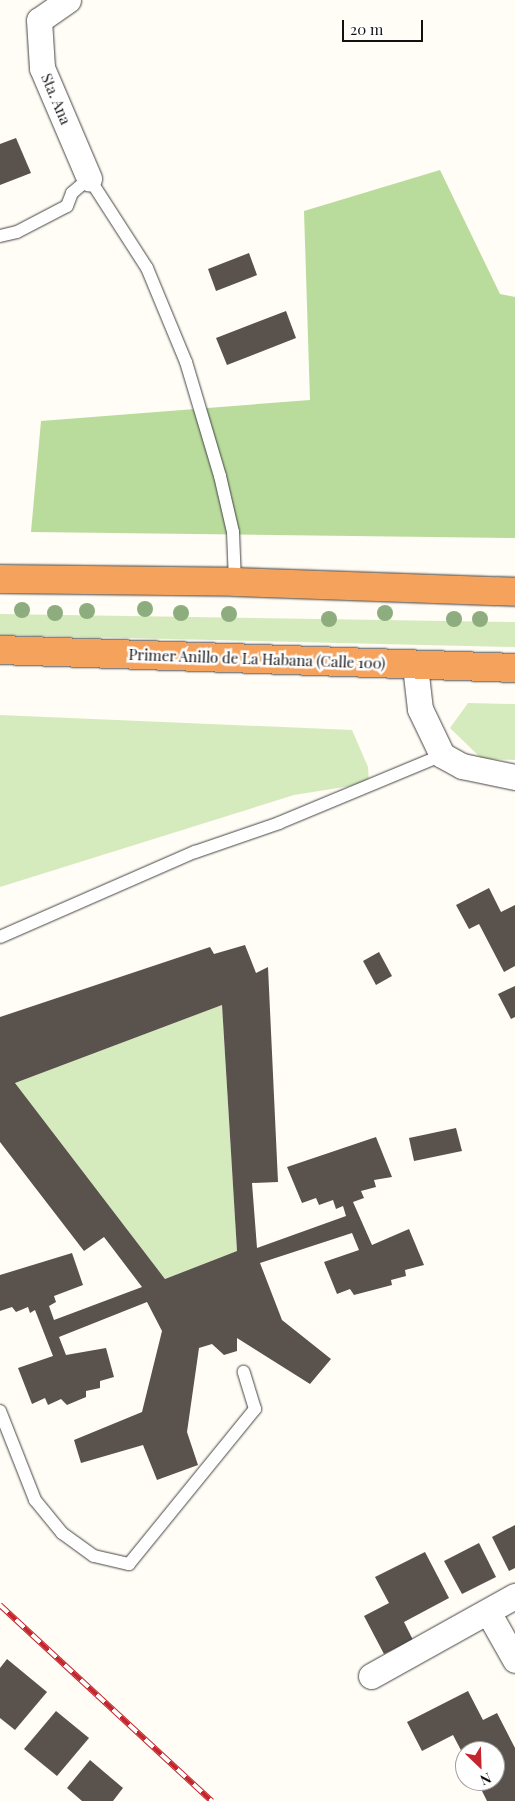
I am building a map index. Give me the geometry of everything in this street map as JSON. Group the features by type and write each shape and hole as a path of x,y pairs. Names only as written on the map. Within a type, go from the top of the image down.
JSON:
{"highway":[{"path":"0,579 235,582 515,592"},
{"name":"Primer Anillo de La Habana (Calle 100)","path":"0,650 515,668"}],"street":[{"name":"Sta. Ana","path":"68,0 39,20 42,68 89,178"},
{"path":"415,666 420,709 442,755 462,766 515,777"},
{"path":"371,1676 515,1596"},
{"path":"488,1612 515,1660"}],"lane":[{"path":"0,236 17,232 67,206 72,193 89,178 147,268 186,362 220,476 233,532 235,582"},
{"path":"0,937 195,852 279,823 442,755"},
{"path":"0,1411 35,1500 62,1532 94,1556 129,1564 255,1409 244,1372"}],"green space":[{"path":"440,170 500,294 515,297 515,538 31,532 41,421 310,400 304,211"},
{"path":"0,614 515,622 515,647 0,635"},
{"path":"468,703 515,704 515,760 482,759 450,728"},
{"path":"0,715 352,730 368,767 369,783 294,795 0,887"},
{"path":"222,1005 237,1251 165,1279 15,1083"}],"building":[{"path":"16,138 31,173 0,185 0,144"},
{"path":"249,253 257,275 216,291 208,269"},
{"path":"286,311 296,338 227,365 216,338"},
{"path":"489,888 501,912 515,905 515,966 504,972 479,924 469,929 456,905"},
{"path":"245,945 256,973 268,967 278,1182 252,1183 257,1248 346,1216 343,1206 336,1209 333,1200 319,1205 316,1198 302,1203 287,1167 376,1137 392,1177 374,1180 376,1187 361,1191 364,1198 353,1202 372,1245 409,1229 424,1265 405,1270 406,1276 391,1280 392,1285 354,1295 350,1289 337,1294 324,1262 359,1250 352,1233 260,1263 282,1320 331,1359 310,1384 237,1338 237,1351 224,1355 212,1344 199,1348 187,1432 198,1465 157,1480 143,1445 81,1463 74,1440 142,1412 162,1331 147,1302 59,1337 66,1355 106,1348 114,1377 100,1381 100,1388 86,1391 86,1397 67,1405 61,1399 48,1405 45,1398 32,1404 18,1368 53,1356 35,1310 30,1313 28,1307 16,1312 12,1307 0,1311 0,1275 72,1253 83,1285 54,1296 56,1302 49,1306 54,1320 142,1287 104,1237 84,1251 0,1142 0,1017 210,947 214,954","holes":["222,1005 237,1251 165,1279 15,1083"]},
{"path":"379,952 392,976 376,985 363,961"},
{"path":"515,986 515,1017 511,1019 498,994"},
{"path":"456,1128 462,1151 414,1161 409,1138"},
{"path":"515,1525 515,1568 509,1571 492,1537"},
{"path":"479,1543 496,1577 462,1594 444,1561"},
{"path":"425,1552 449,1598 404,1622 413,1640 384,1654 364,1616 389,1603 375,1577"},
{"path":"7,1659 47,1692 15,1730 0,1718 0,1668"},
{"path":"468,1691 483,1720 497,1713 515,1748 515,1801 487,1801 482,1791 505,1791 505,1741 456,1741 453,1735 422,1751 407,1722"},
{"path":"56,1711 89,1738 57,1776 24,1749"},
{"path":"90,1760 123,1788 113,1801 82,1801 67,1788"}],"railway":[{"path":"0,1605 212,1801"}]}
